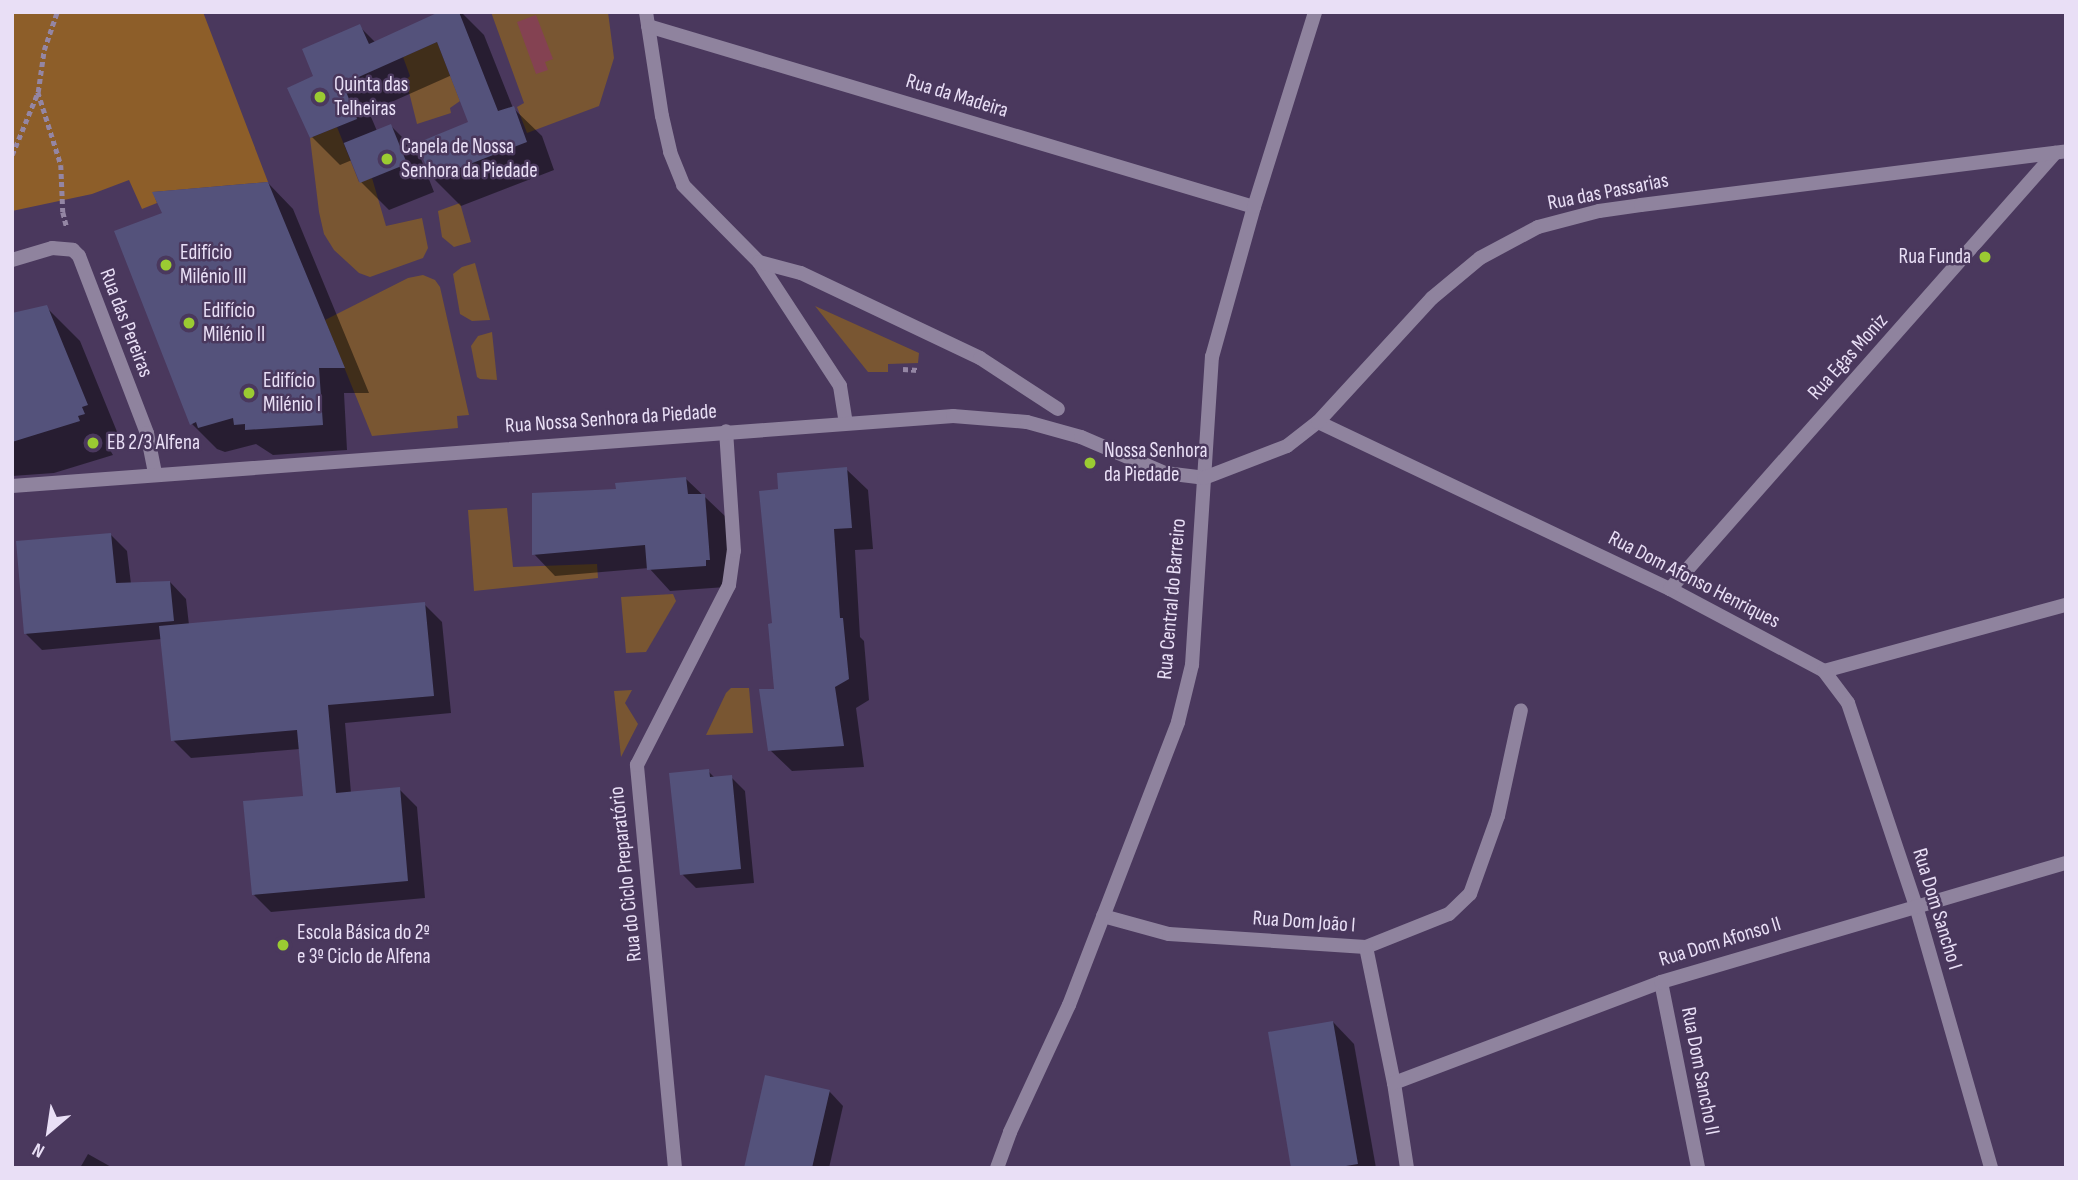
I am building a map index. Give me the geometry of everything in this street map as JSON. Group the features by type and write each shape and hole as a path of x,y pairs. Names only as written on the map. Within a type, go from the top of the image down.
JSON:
{"street":[{"name":"Rua Central do Barreiro","path":"997,1168 1010,1132 1069,1005 1178,722 1192,665 1212,357 1254,207 1315,12"},
{"name":"Rua da Madeira","path":"647,19 1254,207"},
{"path":"647,19 662,116 670,152 684,186 759,262 840,386 846,422"},
{"name":"Rua das Passarias","path":"1204,478 1287,446 1318,422 1432,298 1480,258 1538,227 1599,211 2061,152"},
{"name":"Rua Egas Moniz","path":"1670,589 2061,152"},
{"path":"12,260 52,248 73,250"},
{"name":"Rua das Pereiras","path":"73,250 79,256 147,433 155,473"},
{"path":"759,262 801,273 980,358 1058,409"},
{"name":"Rua Nossa Senhora da Piedade","path":"12,485 953,416 1027,422 1081,437 1165,473 1204,478"},
{"name":"Rua Dom Afonso Henriques","path":"1318,422 1670,589 1824,671"},
{"name":"Rua do Ciclo Preparatório","path":"676,1168 637,765 729,585 734,551 726,431"},
{"path":"1824,671 2066,605"},
{"name":"Rua Dom Sancho I","path":"1824,671 1848,703 1916,906 1991,1168"},
{"path":"1366,947 1449,914 1470,894 1498,816 1521,710"},
{"name":"Rua Dom Afonso II","path":"1394,1083 1661,982 2066,863"},
{"name":"Rua Dom João I","path":"1103,916 1169,934 1366,947 1394,1083 1406,1168"},
{"name":"Rua Dom Sancho II","path":"1661,982 1698,1168"}],"path":[{"path":"12,155 38,92 44,50 57,12"},
{"path":"38,92 61,165 62,212 73,250"},
{"path":"903,369 918,370"}],"shaded area":[{"path":"12,12 203,12 268,182 153,192 157,203 142,209 129,180 92,194 12,211"},
{"path":"491,12 608,12 614,58 599,106 527,133 517,107 524,103"},
{"path":"536,15 553,59 545,62 548,70 536,74 517,22"},
{"path":"437,42 460,101 450,108 451,113 417,124 406,80 410,76 403,57"},
{"path":"337,127 359,182 372,178 386,226 422,218 428,248 423,258 370,277 359,273 334,250 324,234 319,212 310,138"},
{"path":"460,203 471,242 454,247 442,237 438,211"},
{"path":"475,263 490,320 472,321 460,314 453,274 462,267"},
{"path":"423,275 435,280 440,287 469,415 457,416 458,428 372,436 325,320 408,278"},
{"path":"815,306 919,353 918,363 888,364 888,372 868,372"},
{"path":"492,332 497,380 480,379 477,377 471,346 478,336"},
{"path":"507,508 513,567 597,564 598,578 474,591 468,510"},
{"path":"673,594 676,601 646,652 626,653 621,597"},
{"path":"731,688 749,688 753,733 706,735 726,693"},
{"path":"632,690 625,703 638,724 621,757 614,691"}],"building":[{"name":"Quinta das Telheiras","path":"439,12 459,12 498,111 514,106 527,142 431,179 417,143 468,122 437,42 343,84 357,119 310,138 287,88 313,76 302,49 360,24 369,44"},
{"path":"391,124 407,164 360,183 344,143"},
{"path":"268,182 345,368 319,368 323,425 245,430 245,424 234,425 233,418 198,428 196,422 190,425 114,231 162,213 152,192"},
{"path":"47,305 88,405 82,407 85,414 78,416 80,421 12,442 12,313"},
{"path":"847,467 852,528 834,529 840,618 843,618 849,679 835,687 844,746 768,751 759,689 774,689 768,624 772,623 759,491 778,489 777,473"},
{"path":"686,477 688,494 705,494 710,560 706,560 706,566 647,570 645,545 532,555 532,493 616,489 615,483"},
{"path":"111,533 116,583 170,581 174,621 24,634 16,541"},
{"path":"425,602 434,696 328,705 336,793 400,787 408,881 252,895 243,801 303,796 297,730 171,741 159,626"},
{"path":"709,769 710,777 732,775 741,869 680,875 669,773"},
{"path":"1333,1021 1358,1164 1334,1168 1291,1168 1268,1032"},
{"path":"765,1075 830,1090 812,1168 744,1168"}],"place":[{"name":"Quinta das Telheiras","path":"320,97"},
{"name":"Capela de Nossa Senhora da Piedade","path":"387,159"},
{"name":"Rua Funda","path":"1985,257"},
{"name":"Edifício Milénio III","path":"166,265"},
{"name":"Edifício Milénio II","path":"189,323"},
{"name":"Edifício Milénio I","path":"249,393"},
{"name":"EB 2/3 Alfena","path":"93,443"},
{"name":"Nossa Senhora da Piedade","path":"1090,463"},
{"name":"Escola Básica do 2º e 3º Ciclo de Alfena","path":"283,945"}]}
